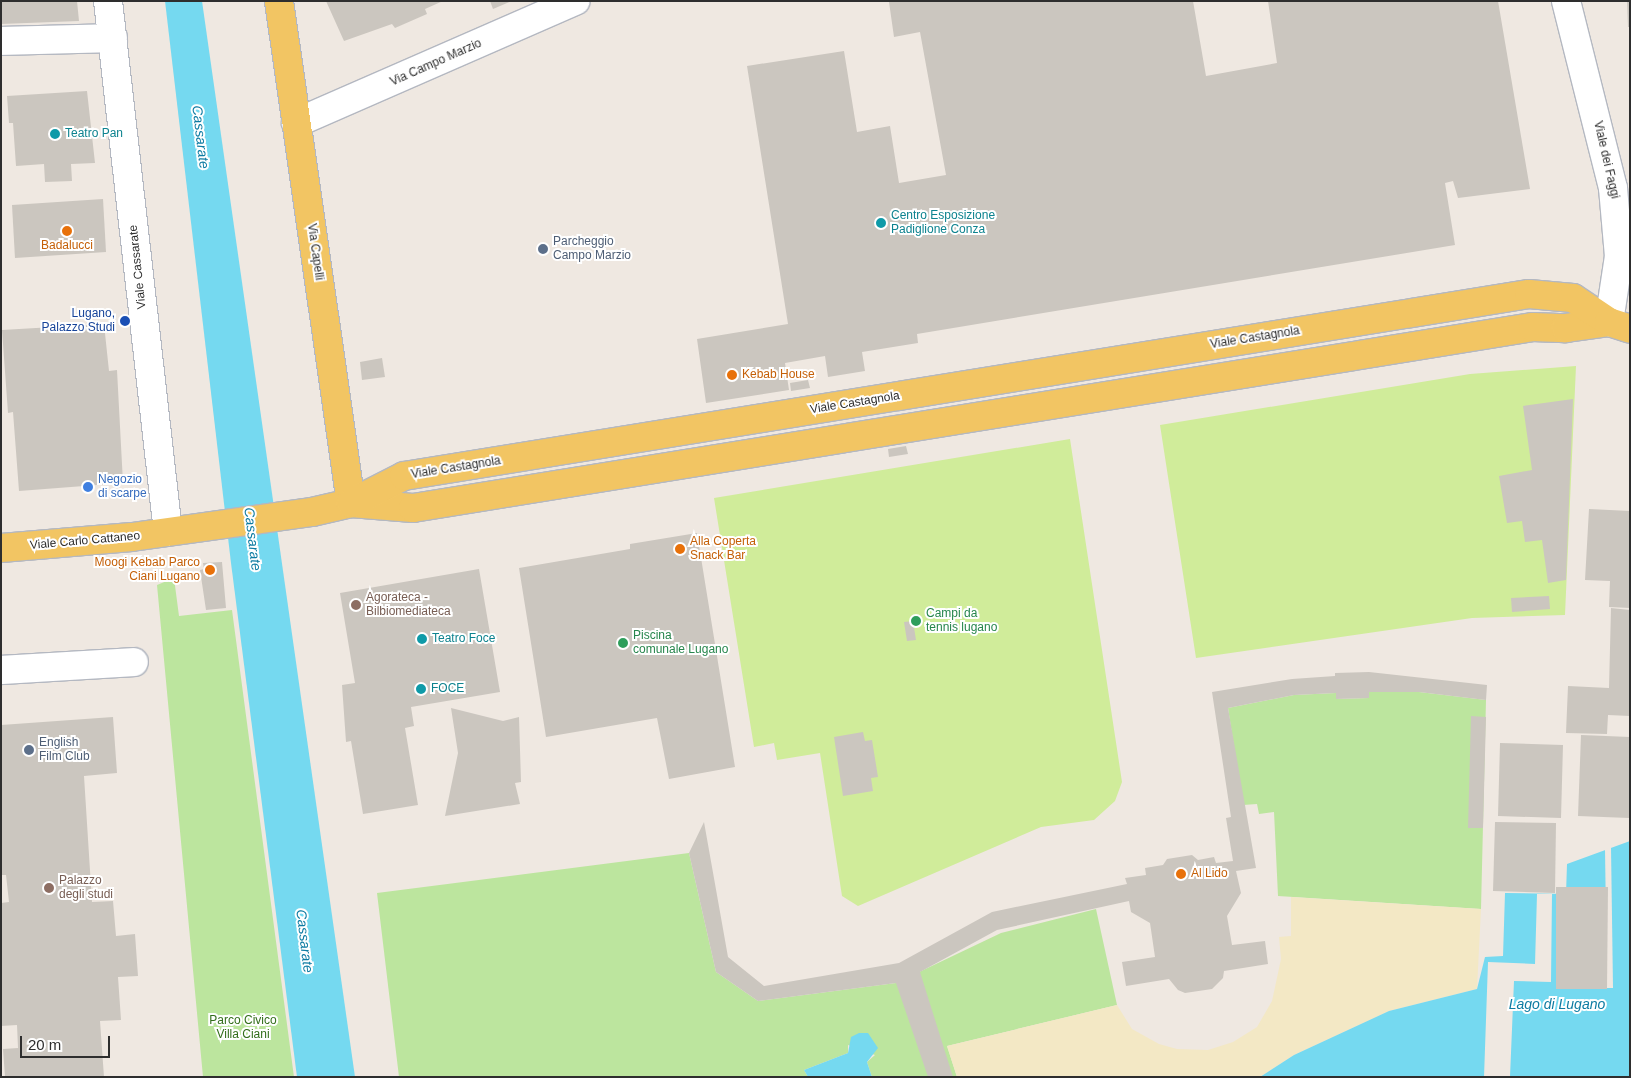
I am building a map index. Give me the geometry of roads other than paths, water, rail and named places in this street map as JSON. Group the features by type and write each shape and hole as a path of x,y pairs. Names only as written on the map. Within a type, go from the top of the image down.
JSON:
{"main road":[{"name":"Via Capelli","path":"279,1 351,503"},
{"name":"Viale Castagnola","path":"291,515 351,503 404,476 1529,294 1573,298 1620,325"},
{"name":"Viale Carlo Cattaneo","path":"1,548 81,543 291,515"}],"street":[{"name":"Viale Cassarate","path":"108,1 168,532"},
{"name":"Via Campo Marzio","path":"296,122 575,1"},
{"name":"Viale dei Faggi","path":"1566,1 1614,196 1619,256 1620,325"},
{"path":"1,41 113,38"},
{"path":"1,670 134,662"}],"water":[{"name":"Cassarate","path":"165,1 202,1 355,1077 297,1077 231,563"},
{"name":"Lago di Lugano","path":"1630,841 1630,1077 1260,1077 1294,1055 1389,1011 1477,989 1485,957 1503,956 1505,893 1566,894 1567,864"},
{"path":"859,1033 868,1033 878,1048 867,1062 872,1077 808,1077 804,1070 848,1053 851,1037"}],"place":[{"name":"Teatro Pan","path":"55,134"},
{"name":"Centro Esposizione Padiglione Conza","path":"881,223"},
{"name":"Badalucci","path":"67,231"},
{"name":"Parcheggio Campo Marzio","path":"543,249"},
{"name":"Lugano, Palazzo Studi","path":"125,321"},
{"name":"Kebab House","path":"732,375"},
{"name":"Negozio di scarpe","path":"88,487"},
{"name":"Alla Coperta Snack Bar","path":"680,549"},
{"name":"Moogi Kebab Parco Ciani Lugano","path":"210,570"},
{"name":"Agorateca - Bilbiomediateca","path":"356,605"},
{"name":"Campi da tennis lugano","path":"916,621"},
{"name":"Teatro Foce","path":"422,639"},
{"name":"Piscina comunale Lugano","path":"623,643"},
{"name":"FOCE","path":"421,689"},
{"name":"English Film Club","path":"29,750"},
{"name":"Al Lido","path":"1181,874"},
{"name":"Palazzo degli studi","path":"49,888"}],"park label":[{"name":"Parco Civico Villa Ciani","path":"243,1028"}]}
